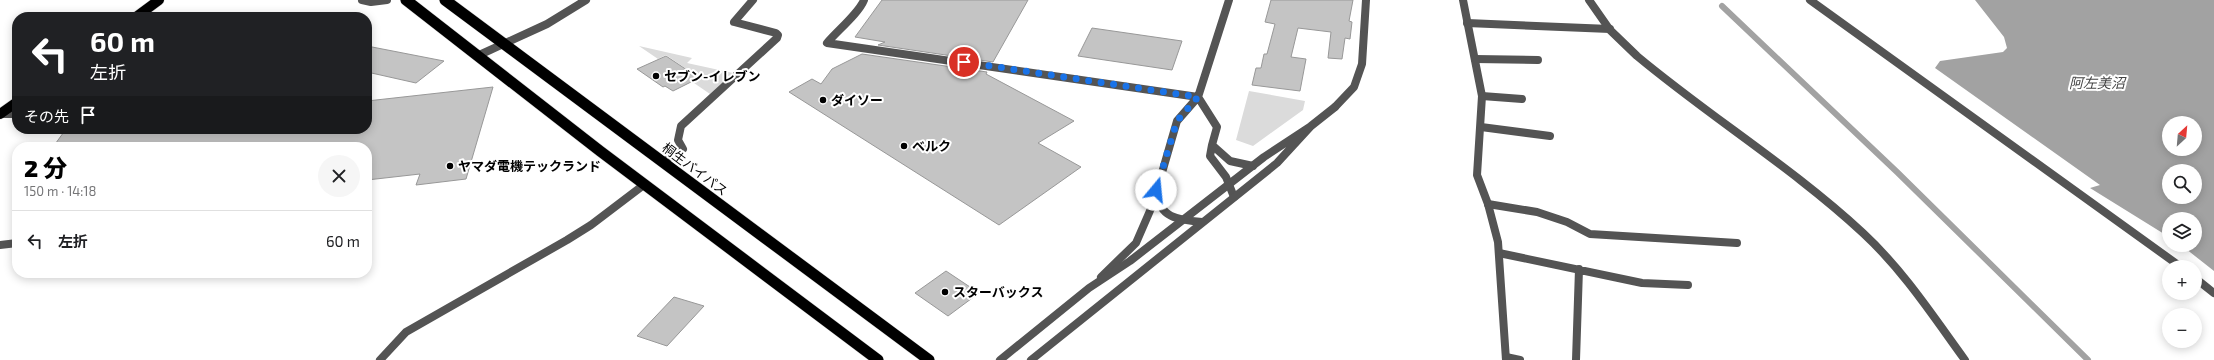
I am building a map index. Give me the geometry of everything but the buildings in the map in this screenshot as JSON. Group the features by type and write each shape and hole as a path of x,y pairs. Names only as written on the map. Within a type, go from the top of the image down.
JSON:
{"highway":[{"path":"406,0 644,184 878,360"},
{"name":"桐生バイパス","path":"445,0 929,360"}],"main road":[{"path":"143,12 159,0"},
{"path":"0,114 12,106"}],"street":[{"path":"362,0 371,2 387,0"},
{"path":"477,56 547,24 586,0"},
{"path":"663,162 683,149 678,140 681,126 777,38 778,35 776,33 734,22 753,0"},
{"path":"864,0 860,10 849,18 827,43 1198,97 1217,127 1210,156 1226,177 1234,197"},
{"path":"1000,360 1089,288 1136,243 1156,197 1156,190 1177,121 1198,97 1229,0"},
{"path":"1089,288 1130,262 1253,166 1311,126 1335,107 1354,87 1362,64 1366,0"},
{"path":"1463,0 1482,96 1477,175 1495,228 1499,253 1506,359 1520,360"},
{"path":"1589,0 1610,29 1665,78 1848,219 1881,249 1909,284 1965,360"},
{"path":"1810,0 2172,260"},
{"path":"1467,23 1610,29"},
{"path":"1475,59 1538,60"},
{"path":"1482,96 1522,99"},
{"path":"0,114 12,114"},
{"path":"1031,360 1276,163 1311,126"},
{"path":"1481,127 1550,136"},
{"path":"1212,145 1219,156 1232,163 1253,166"},
{"path":"380,360 406,332 573,237 644,184"},
{"path":"1156,197 1163,210 1171,217 1202,222"},
{"path":"1488,204 1537,212 1568,222 1590,234 1736,243"},
{"path":"0,245 12,244"},
{"path":"1499,253 1642,283 1688,285"},
{"path":"1576,360 1579,269"},
{"path":"2202,284 2214,293"}],"shaded area":[{"path":"639,46 692,58 687,63 733,73 710,94 694,83 701,79 666,55 658,59"},
{"path":"1249,91 1305,101 1303,110 1253,146 1236,140"}],"water":[{"name":"阿左美沼","path":"1975,0 2214,0 2214,271 2202,260 2190,252 2202,252 2202,212 2162,212 2162,233 2090,188 2100,185 1935,68 1940,61 2003,52 2007,48 2004,37"}],"waterway":[{"path":"1722,6 1897,172 2088,360"}],"place":[{"name":"セブン-イレブン","path":"656,76"},
{"name":"ダイソー","path":"823,100"},
{"name":"ベルク","path":"904,146"},
{"name":"ヤマダ電機テックランド","path":"450,166"},
{"name":"スターバックス","path":"945,292"}],"route":[{"path":"964,62 1198,97 1177,121 1156,190"}]}
